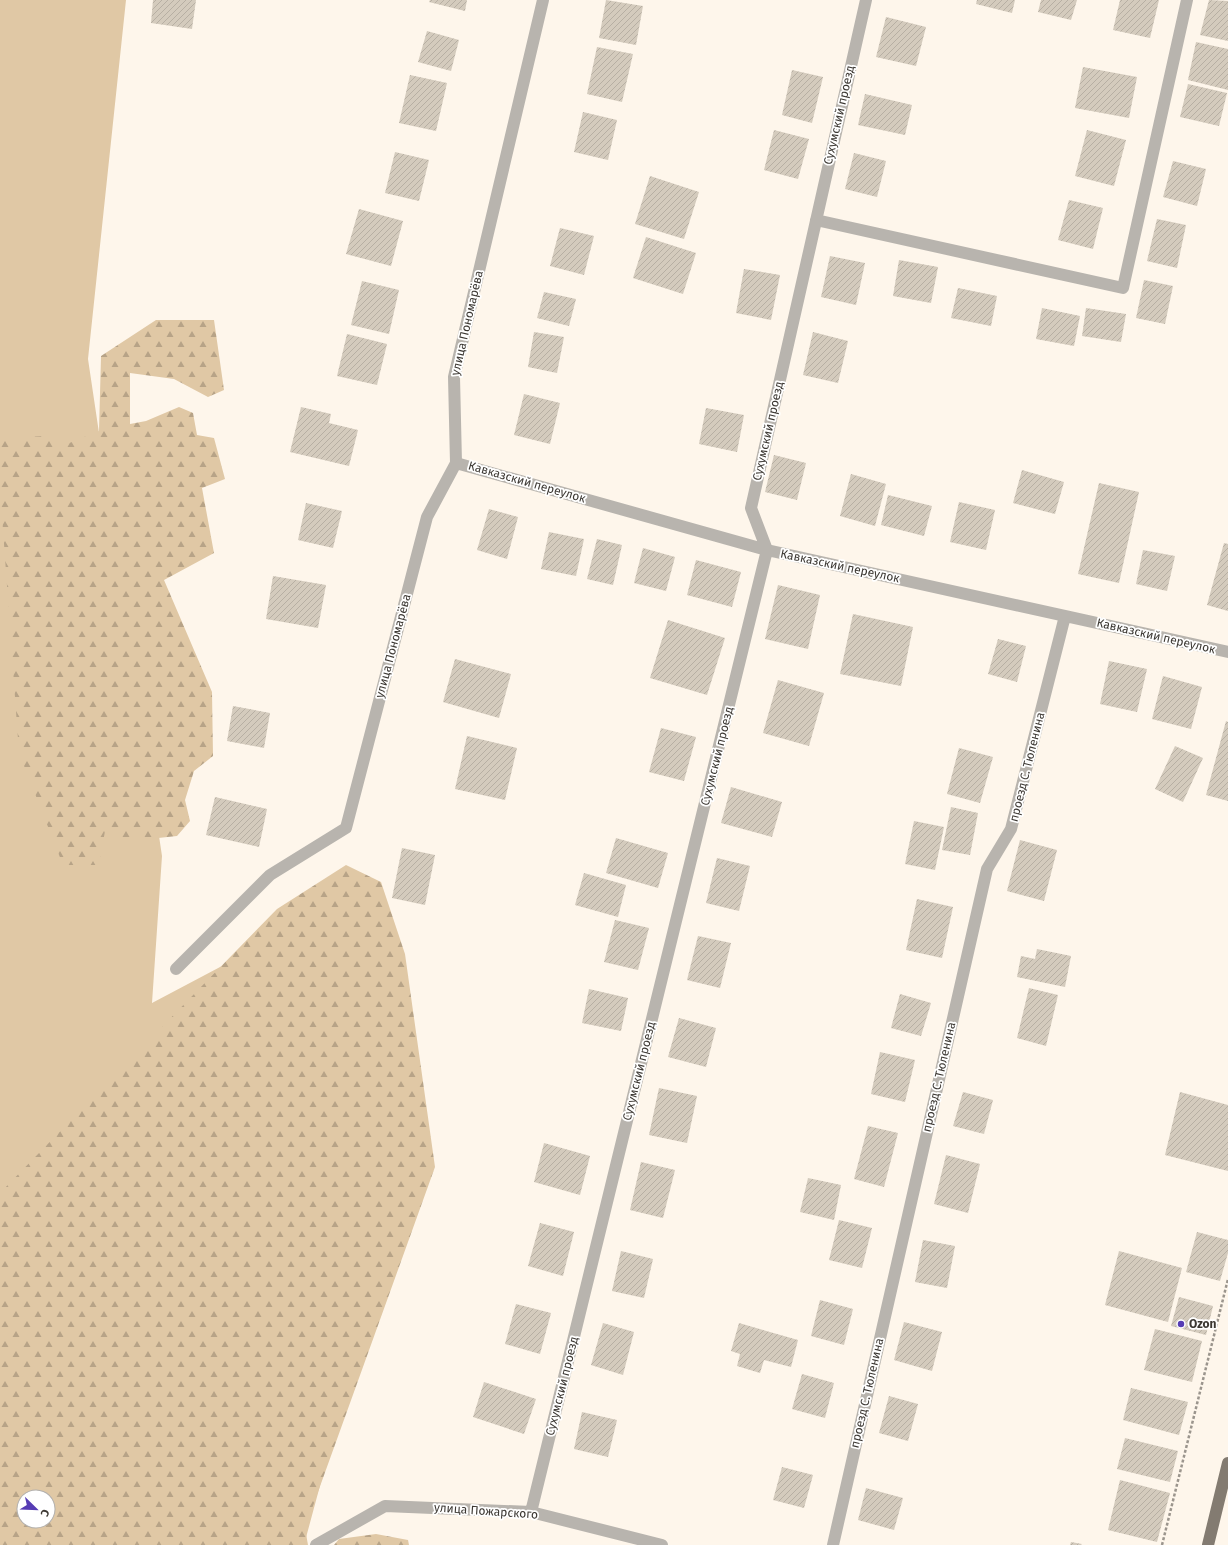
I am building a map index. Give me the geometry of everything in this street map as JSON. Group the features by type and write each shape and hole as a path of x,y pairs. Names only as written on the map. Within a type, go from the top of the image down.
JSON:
{"main road":[{"path":"1208,1545 1228,1463"}],"street":[{"name":"улица Пономарёва","path":"176,969 270,875 346,828 427,517 456,462 454,377 543,0"},
{"name":"Сухумский проезд","path":"531,1512 767,550 751,508 866,0"},
{"path":"816,220 1123,288 1187,0"},
{"name":"Кавказский переулок","path":"456,462 767,550 1228,652"},
{"name":"проезд С. Тюленина","path":"833,1545 987,869 1011,829 1066,616"},
{"name":"улица Пожарского","path":"316,1545 385,1506 531,1512 662,1545"}],"path":[{"path":"1162,1545 1228,1279"}],"green space":[{"path":"0,0 126,0 88,359 162,856 152,1003 354,896 411,1148 304,1545 0,1545"},
{"path":"156,320 214,320 224,390 208,397 174,379 130,373 130,424 146,421 179,407 193,413 197,435 214,438 225,479 202,488 214,553 164,580 212,692 213,756 194,771 185,800 190,821 177,836 130,841 105,831 99,865 63,865 19,753 0,488 0,438 49,436 57,448 99,431 101,356"},
{"path":"346,865 381,882 405,954 435,1167 305,1528 308,1545 0,1545 0,1193 277,909"},
{"path":"376,1534 408,1540 409,1545 334,1545 339,1539"}],"building":[{"path":"153,0 196,0 192,29 151,23"},
{"path":"430,0 467,0 465,11 429,2"},
{"path":"606,0 643,6 636,45 599,38"},
{"path":"977,0 1015,0 1012,13 976,4"},
{"path":"1041,0 1077,0 1071,20 1038,12"},
{"path":"1120,0 1159,0 1150,38 1113,30"},
{"path":"1209,0 1228,1 1228,41 1200,35"},
{"path":"886,17 926,27 916,66 876,57"},
{"path":"427,31 459,40 451,71 418,62"},
{"path":"1196,42 1228,49 1228,90 1188,80"},
{"path":"597,47 633,54 622,102 587,94"},
{"path":"1083,67 1137,77 1129,118 1075,108"},
{"path":"792,70 823,77 812,123 782,115"},
{"path":"410,75 447,83 436,131 399,123"},
{"path":"1188,84 1227,93 1219,126 1180,117"},
{"path":"865,94 912,105 905,135 858,125"},
{"path":"583,112 617,120 608,160 574,152"},
{"path":"774,130 809,139 798,179 764,170"},
{"path":"1087,130 1126,140 1114,186 1075,176"},
{"path":"395,152 429,160 419,201 385,193"},
{"path":"854,153 886,161 877,197 845,189"},
{"path":"1173,161 1206,169 1197,206 1163,197"},
{"path":"650,176 699,192 684,239 635,224"},
{"path":"1069,200 1103,208 1093,249 1058,240"},
{"path":"359,209 403,221 391,266 346,254"},
{"path":"1157,219 1186,225 1177,268 1147,261"},
{"path":"560,228 594,236 584,275 550,266"},
{"path":"646,237 696,253 683,294 633,278"},
{"path":"830,256 865,263 856,305 821,297"},
{"path":"899,260 938,267 931,303 893,296"},
{"path":"744,269 780,275 771,320 736,313"},
{"path":"1144,280 1173,286 1165,324 1136,318"},
{"path":"362,281 399,290 389,334 351,325"},
{"path":"958,288 997,296 991,326 951,318"},
{"path":"544,292 576,299 569,326 537,318"},
{"path":"1042,308 1080,316 1074,346 1036,339"},
{"path":"1086,308 1126,314 1121,342 1082,336"},
{"path":"534,332 564,337 557,373 528,367"},
{"path":"813,332 848,341 838,383 803,375"},
{"path":"347,334 387,344 377,385 337,376"},
{"path":"524,394 560,403 550,444 514,435"},
{"path":"301,407 331,414 329,423 358,430 349,466 290,452"},
{"path":"706,408 744,415 737,452 699,444"},
{"path":"774,455 806,463 797,500 765,492"},
{"path":"1022,470 1064,482 1055,514 1013,503"},
{"path":"851,474 886,484 875,526 840,516"},
{"path":"1099,483 1139,492 1119,583 1078,574"},
{"path":"888,495 932,506 924,536 881,525"},
{"path":"959,502 995,510 986,550 950,542"},
{"path":"306,503 342,511 333,548 298,540"},
{"path":"489,509 518,517 507,559 477,550"},
{"path":"549,532 584,539 576,576 541,569"},
{"path":"597,539 622,545 613,585 587,579"},
{"path":"1224,543 1228,544 1228,611 1207,605"},
{"path":"643,548 675,557 666,591 634,583"},
{"path":"1143,550 1175,556 1167,591 1136,584"},
{"path":"696,560 741,572 732,607 687,595"},
{"path":"273,576 326,585 318,628 266,619"},
{"path":"778,585 820,595 808,649 765,639"},
{"path":"853,614 913,627 901,686 840,674"},
{"path":"668,620 725,638 707,695 650,678"},
{"path":"998,639 1026,646 1017,682 988,674"},
{"path":"455,659 511,674 499,718 443,702"},
{"path":"1109,661 1147,669 1137,712 1100,704"},
{"path":"1163,676 1202,687 1191,729 1152,719"},
{"path":"778,680 824,693 809,746 763,733"},
{"path":"233,706 270,713 264,748 227,741"},
{"path":"1226,721 1228,722 1228,801 1206,795"},
{"path":"661,728 696,737 684,781 649,772"},
{"path":"467,736 517,748 505,800 455,789"},
{"path":"1175,746 1203,758 1183,802 1155,789"},
{"path":"959,748 993,757 980,803 947,794"},
{"path":"731,787 782,802 772,837 721,823"},
{"path":"215,797 267,809 259,847 206,835"},
{"path":"951,807 978,813 970,855 942,850"},
{"path":"914,821 944,827 935,870 905,864"},
{"path":"616,838 668,853 658,888 606,873"},
{"path":"1020,840 1057,850 1044,901 1007,891"},
{"path":"402,848 435,855 425,905 392,898"},
{"path":"717,858 750,866 739,911 706,903"},
{"path":"584,873 626,885 618,917 575,905"},
{"path":"917,899 953,907 942,958 906,950"},
{"path":"615,920 649,928 638,970 604,962"},
{"path":"698,936 731,943 720,988 687,980"},
{"path":"1037,949 1071,956 1065,987 1017,977 1021,956 1035,959"},
{"path":"1029,988 1058,995 1046,1046 1017,1038"},
{"path":"589,989 628,998 621,1031 582,1023"},
{"path":"900,994 931,1003 921,1036 891,1028"},
{"path":"679,1018 716,1028 706,1067 668,1057"},
{"path":"880,1052 915,1060 905,1102 871,1094"},
{"path":"659,1088 697,1096 687,1143 649,1135"},
{"path":"963,1092 993,1100 984,1134 953,1126"},
{"path":"1180,1092 1228,1105 1228,1171 1165,1155"},
{"path":"868,1126 898,1133 884,1187 854,1179"},
{"path":"544,1143 590,1156 580,1195 534,1182"},
{"path":"946,1155 980,1164 968,1213 934,1204"},
{"path":"641,1162 675,1170 663,1218 630,1210"},
{"path":"808,1178 841,1185 834,1220 800,1212"},
{"path":"839,1220 872,1228 862,1268 829,1260"},
{"path":"540,1223 574,1232 563,1276 528,1266"},
{"path":"1197,1232 1228,1240 1228,1253 1220,1281 1186,1272"},
{"path":"923,1240 955,1246 947,1288 915,1282"},
{"path":"621,1251 653,1259 644,1298 612,1291"},
{"path":"1119,1251 1182,1268 1168,1322 1105,1305"},
{"path":"1179,1297 1213,1306 1206,1335 1171,1326"},
{"path":"820,1300 853,1309 844,1345 811,1336"},
{"path":"516,1304 551,1313 540,1354 505,1344"},
{"path":"904,1322 942,1332 932,1371 894,1360"},
{"path":"603,1323 634,1332 623,1375 591,1365"},
{"path":"739,1323 798,1340 791,1367 764,1360 760,1373 737,1366 740,1354 731,1351"},
{"path":"1155,1329 1202,1341 1192,1382 1144,1370"},
{"path":"802,1374 834,1383 825,1418 792,1409"},
{"path":"484,1382 536,1399 524,1434 473,1417"},
{"path":"1131,1388 1188,1402 1179,1435 1123,1420"},
{"path":"889,1396 918,1404 908,1441 879,1433"},
{"path":"582,1412 617,1420 608,1457 574,1449"},
{"path":"1125,1438 1178,1451 1170,1482 1117,1469"},
{"path":"782,1467 813,1475 804,1508 773,1500"},
{"path":"1120,1480 1170,1493 1157,1542 1108,1530"},
{"path":"866,1488 903,1498 894,1530 858,1520"},
{"path":"1071,1542 1082,1544 1070,1545"}],"place":[{"name":"Ozon","path":"1181,1324"}]}
